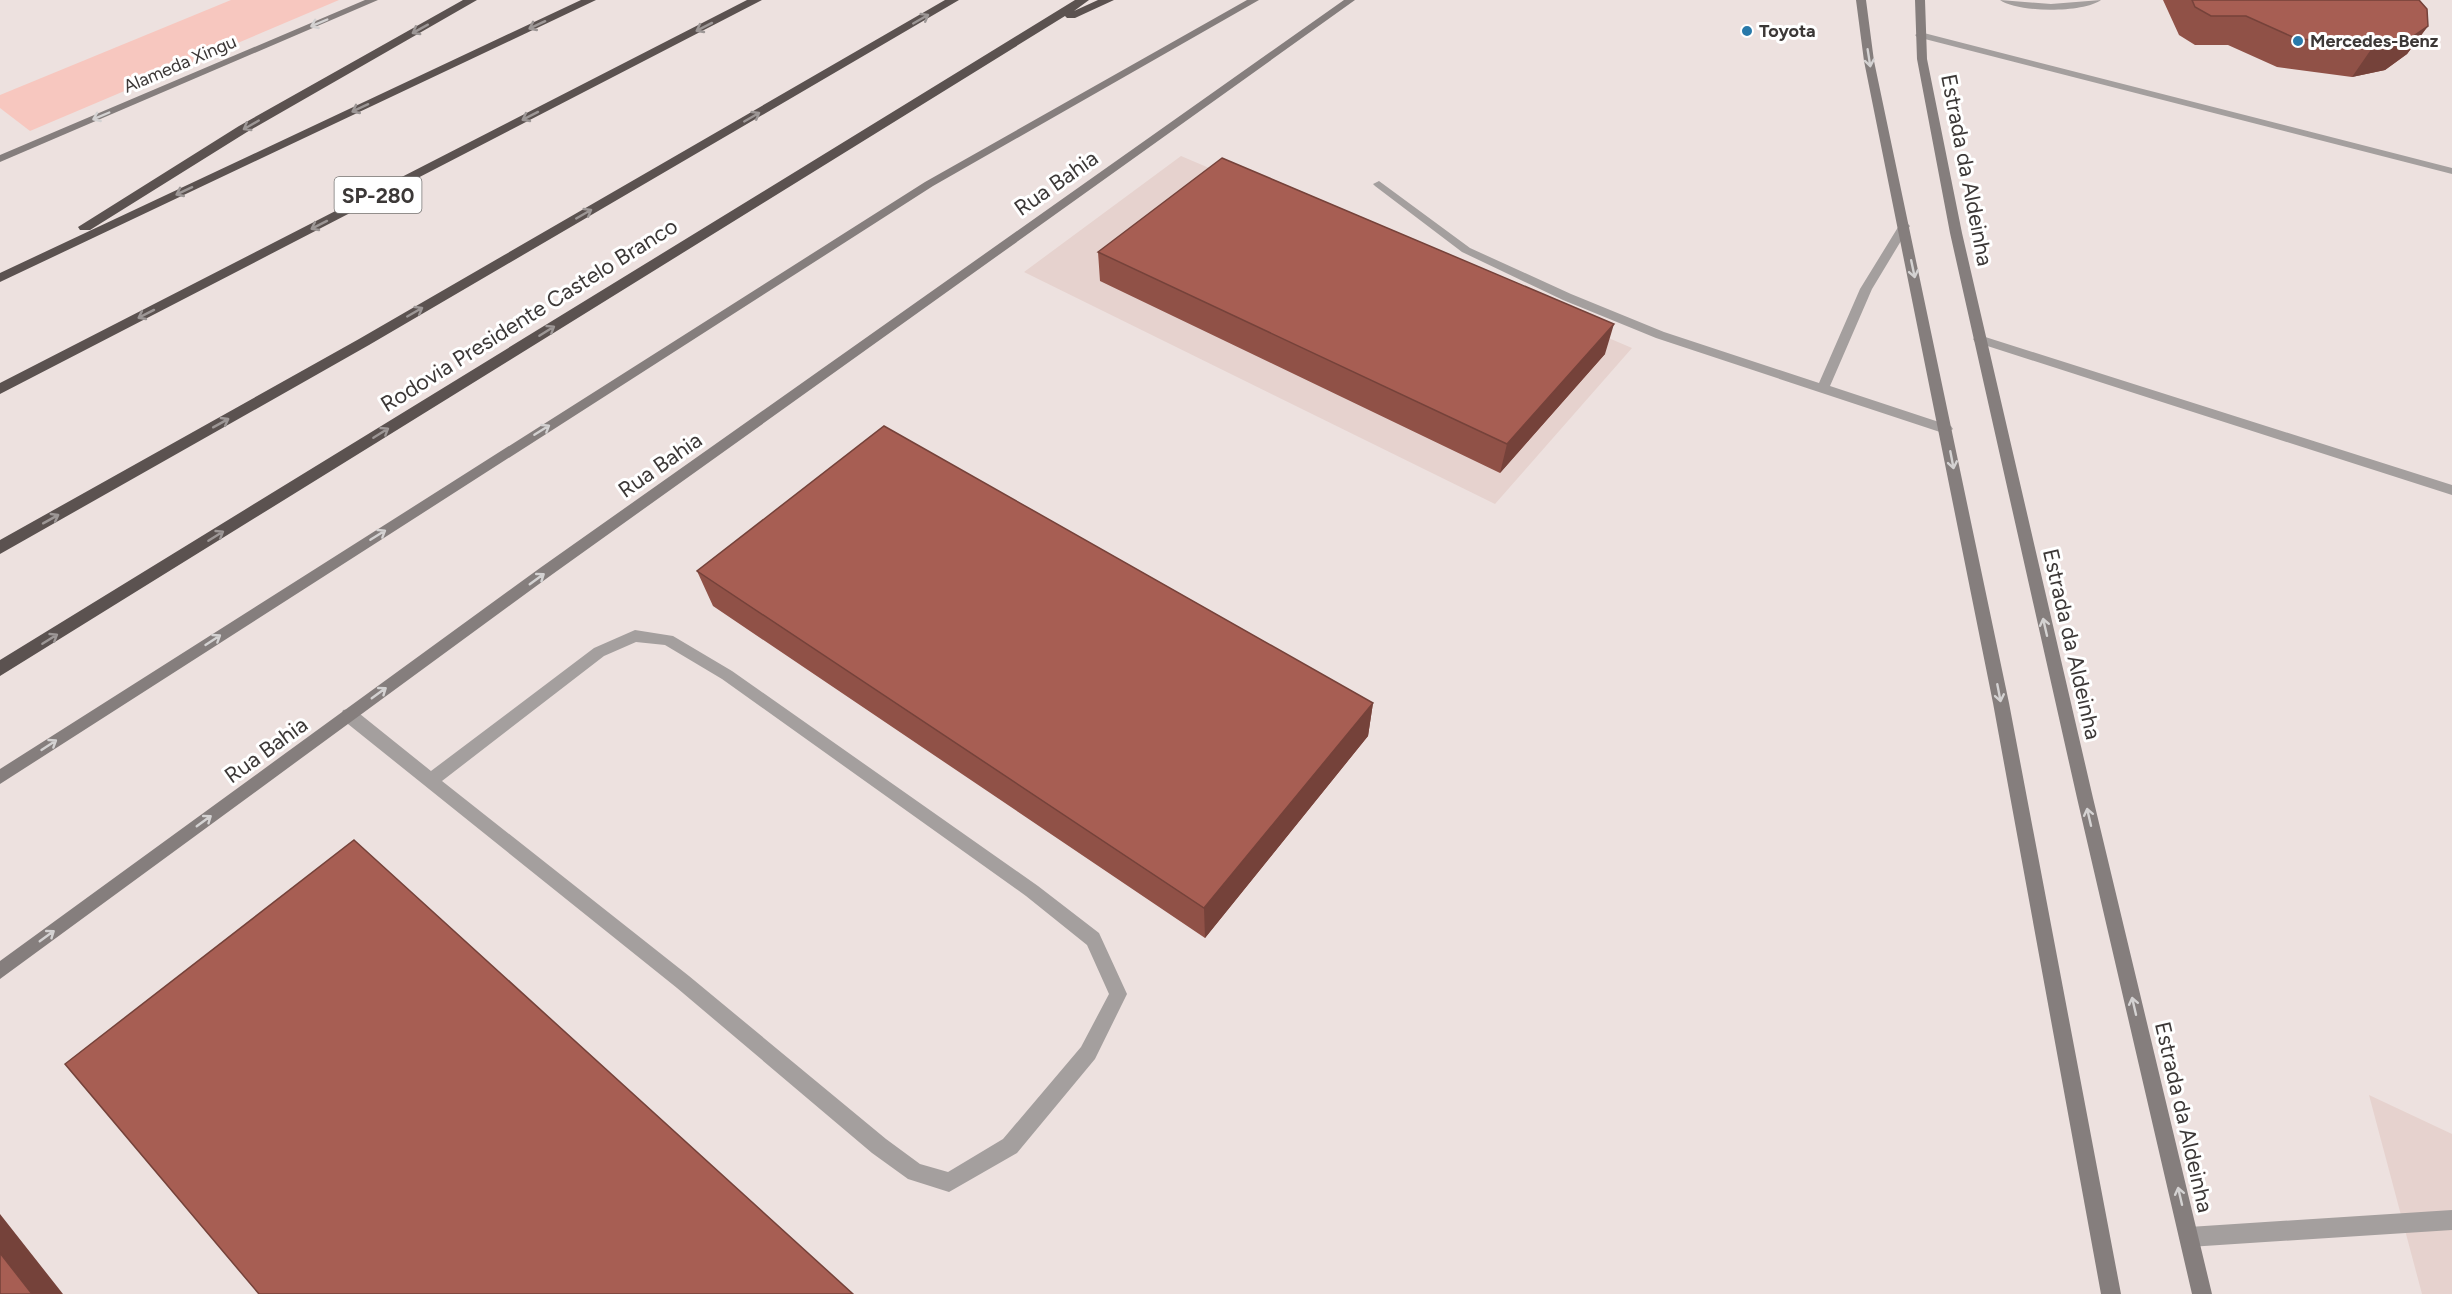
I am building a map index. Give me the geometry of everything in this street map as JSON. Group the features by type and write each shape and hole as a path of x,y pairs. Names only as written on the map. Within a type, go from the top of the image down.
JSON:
{"highway":[{"path":"6,275 243,129 471,0"},
{"path":"6,275 590,0"},
{"name":"SP-280","path":"0,389 756,0"},
{"path":"0,548 364,342 953,0"},
{"name":"Rodovia Presidente Castelo Branco","path":"0,669 1083,0"},
{"path":"1012,43 1108,0"}],"main road":[{"name":"Alameda Xingu","path":"0,159 373,0"},
{"path":"0,777 929,184 1254,0"},
{"name":"Rua Bahia","path":"0,971 555,566 1350,0"},
{"path":"1861,0 1869,61 2001,703 2110,1294"},
{"name":"Estrada da Aldeinha","path":"1920,0 1920,35 1924,69 1940,159 1979,339 2202,1294"}],"lane":[{"path":"2005,0 2038,6 2069,7 2096,0"},
{"path":"1920,35 2452,171"},
{"path":"1379,184 1466,250 1512,273 1660,335 1946,429"},
{"path":"1822,390 1866,289 1904,226"},
{"path":"1979,339 2452,490"},
{"path":"349,715 430,781 524,854 879,1146 915,1172 949,1182 1010,1146 1088,1053 1118,994 1093,939 1032,891 727,675 668,640 634,636 599,652 430,781"},
{"path":"2189,1237 2452,1220"}],"shaded area":[{"path":"231,0 339,0 30,131 0,108 0,95"},
{"path":"1181,156 1632,348 1495,504 1024,272"},
{"path":"2369,1095 2452,1134 2452,1294 2422,1294"}],"building":[{"path":"2192,0 2419,0 2427,9 2428,26 2406,41 2372,48 2295,38 2246,16 2211,16 2195,7"},
{"path":"1222,158 1614,324 1507,444 1098,252"},
{"path":"884,426 1373,703 1204,908 697,571"},
{"path":"354,840 853,1294 259,1294 65,1064"},
{"path":"0,1253 32,1294 0,1294"}],"place":[{"name":"Toyota","path":"1747,31"},
{"name":"Mercedes-Benz","path":"2298,41"}]}
